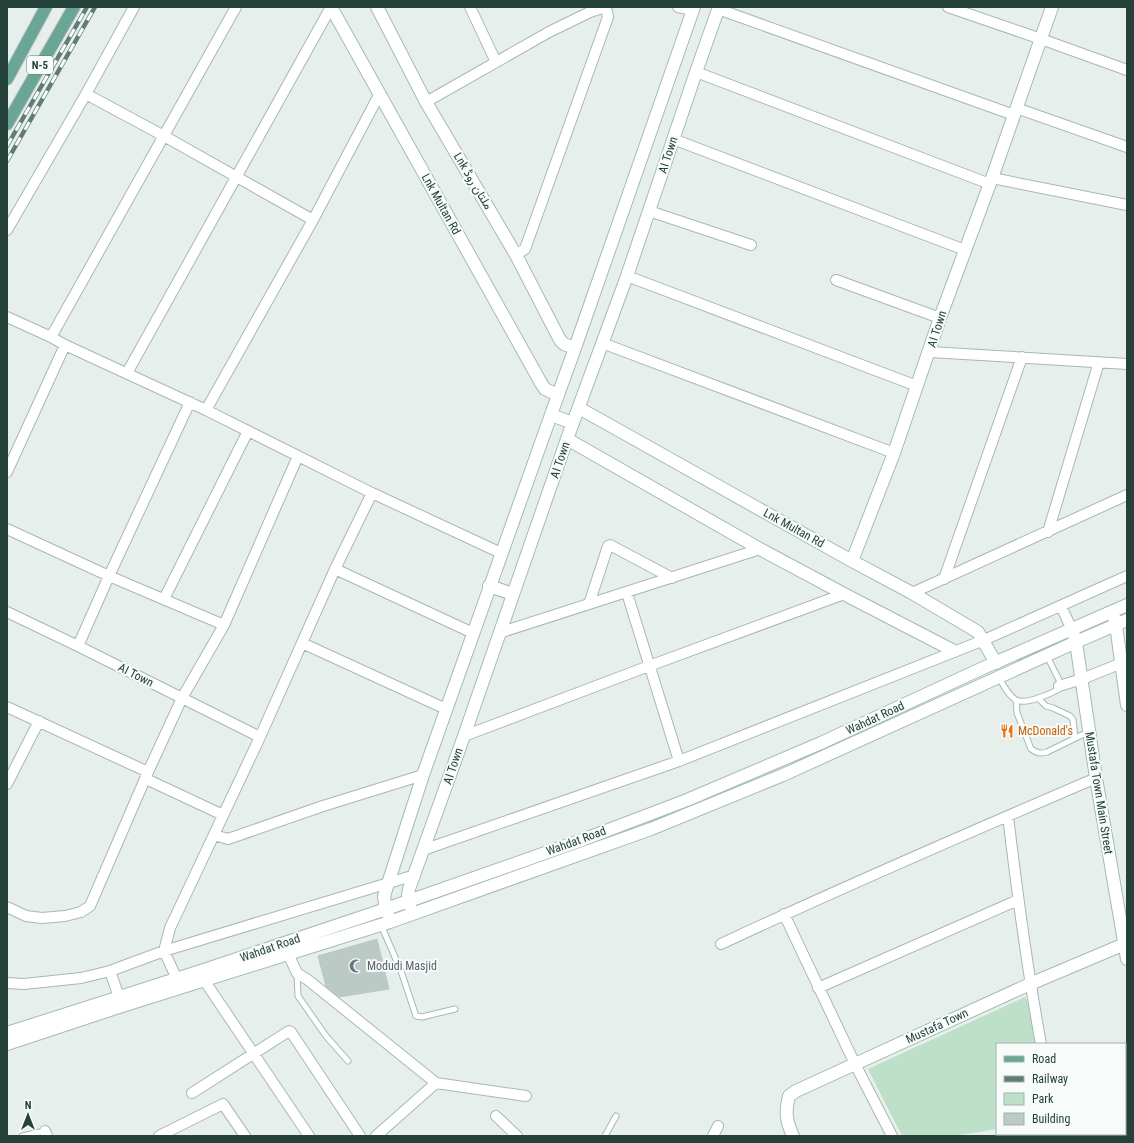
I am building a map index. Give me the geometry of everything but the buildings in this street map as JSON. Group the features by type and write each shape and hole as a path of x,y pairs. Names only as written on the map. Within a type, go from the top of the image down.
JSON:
{"main road":[{"name":"N-5","path":"7,79 46,7"},
{"name":"N-5","path":"7,124 74,7"}],"street":[{"path":"7,230 86,94 134,7"},
{"path":"51,337 236,7"},
{"path":"127,373 331,7"},
{"name":"Lnk Multan Rd","path":"331,7 541,383 545,389 558,395"},
{"name":"Lnk ملتان روڈ","path":"377,7 426,102 516,255 560,340 564,344 575,348"},
{"path":"470,7 496,62"},
{"path":"426,102 549,32 590,12 606,7 608,17 525,249 516,255"},
{"path":"385,924 386,909 384,896 423,774 575,348 693,9 678,7"},
{"path":"948,7 959,9 1126,67"},
{"name":"AI Town","path":"852,561 894,453 916,386 930,352 940,318 991,181 1052,7"},
{"path":"719,8 1015,112 1127,147"},
{"name":"AI Town","path":"412,914 408,892 567,439 627,276 719,8"},
{"path":"696,72 991,181 1127,205"},
{"path":"86,94 313,220"},
{"path":"206,410 313,220 379,95"},
{"path":"674,139 965,250"},
{"path":"649,211 751,246"},
{"path":"627,276 916,386"},
{"path":"836,280 940,318"},
{"path":"7,317 190,402 372,492 501,553"},
{"path":"602,343 894,453"},
{"path":"7,472 65,344"},
{"path":"930,352 1127,364"},
{"path":"944,579 1022,357"},
{"path":"1048,532 1100,362"},
{"path":"78,646 190,402"},
{"name":"Lnk Multan Rd","path":"579,408 912,593 978,632 996,663"},
{"path":"551,415 573,424"},
{"path":"164,600 248,431"},
{"path":"567,439 760,549 954,651"},
{"path":"7,907 26,916 42,918 65,916 81,912 90,906 182,698 224,625 298,456"},
{"path":"177,979 164,951 170,928 260,737 335,569 372,492"},
{"path":"912,593 1127,495"},
{"path":"7,529 109,576 224,625"},
{"path":"589,604 608,546 610,545 672,578"},
{"path":"499,633 760,549"},
{"path":"335,569 473,633"},
{"path":"423,850 679,761 984,640 1127,576"},
{"path":"489,586 513,594"},
{"path":"627,593 679,761"},
{"path":"464,736 844,594"},
{"name":"Wahdat Road","path":"7,1033 120,1002 203,976 409,900 582,840 687,800 821,743 1127,605"},
{"path":"1061,606 1072,630"},
{"name":"AI Town","path":"7,612 260,737"},
{"path":"1111,612 1122,623 1127,705"},
{"name":"Wahdat Road","path":"7,1044 177,979 203,976 288,954 385,924 592,851 690,814 783,775 1076,642 1122,623"},
{"name":"Mustafa Town Main Street","path":"1072,630 1076,642 1096,778 1126,943 1127,959"},
{"path":"302,643 446,709"},
{"path":"1059,686 1124,663"},
{"path":"7,707 39,721 223,815"},
{"path":"7,784 39,721"},
{"path":"214,835 228,839 323,806 423,774"},
{"path":"720,944 784,914 1096,778"},
{"path":"1008,816 1018,900 1040,1043"},
{"path":"7,983 24,984 81,978 110,971 164,951 415,875"},
{"path":"818,988 1018,900"},
{"path":"784,914 818,988 892,1136"},
{"name":"Mustafa Town","path":"793,1136 788,1127 786,1113 789,1096 796,1091 1030,984 1126,943"},
{"path":"288,954 297,973 308,980 436,1083 526,1096"},
{"path":"110,971 120,1002"},
{"path":"203,976 308,1136"},
{"path":"192,1093 289,1031 360,1136"},
{"path":"376,1136 436,1083"},
{"path":"159,1136 171,1134 223,1104 244,1136"},
{"path":"496,1116 518,1136"},
{"path":"713,1136 718,1126"}],"lane":[{"path":"999,677 1007,692 1016,700 1030,701 1054,692 1059,689 1060,682 1047,656"},
{"path":"1038,698 1046,706 1070,716 1073,720 1075,738"},
{"path":"1016,700 1017,713 1031,749 1036,752 1041,754 1047,752 1089,732"},
{"path":"385,924 416,1016 422,1017 455,1009"},
{"path":"297,973 298,996 326,1036 348,1061"},
{"path":"605,1136 616,1116"},
{"path":"22,1136 46,1134"}],"green space":[{"path":"1025,997 1031,1007 1037,1043 996,1043 996,1129 954,1136 902,1136 868,1069"}],"railway":[{"path":"7,146 87,7"},
{"path":"7,161 95,7"}],"place":[{"name":"McDonald's","path":"1007,731"},
{"name":"Modudi Masjid","path":"356,966"}]}
